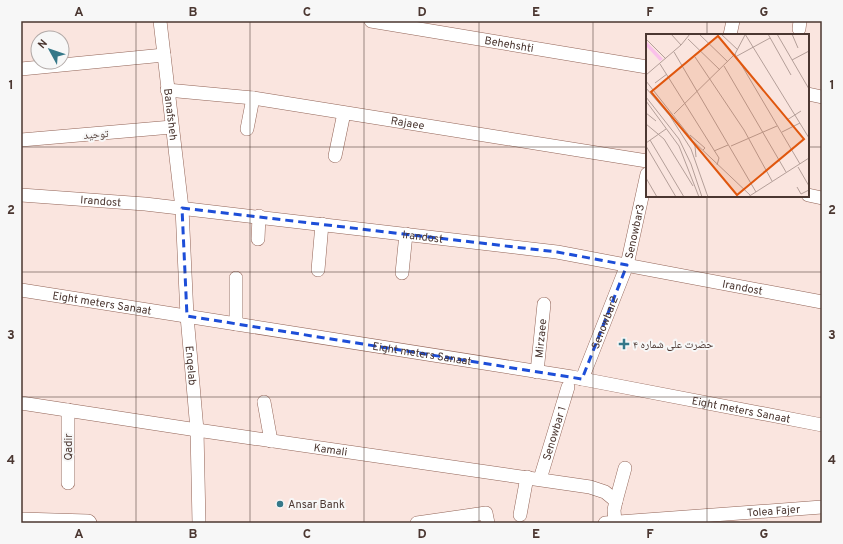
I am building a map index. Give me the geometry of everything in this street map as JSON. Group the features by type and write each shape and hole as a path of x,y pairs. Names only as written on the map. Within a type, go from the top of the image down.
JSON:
{"main road":[{"path":"21,521 88,523"}],"street":[{"name":"Banafsheh","path":"160,21 182,208"},
{"name":"Behehshti","path":"371,21 646,67"},
{"path":"730,34 733,21"},
{"path":"21,69 164,55"},
{"name":"Rajaee","path":"167,90 253,98 646,161"},
{"path":"809,94 822,97"},
{"path":"247,129 253,98"},
{"path":"335,156 344,112"},
{"name":"توحید","path":"21,140 172,127"},
{"name":"Senowbar3","path":"627,265 646,179"},
{"name":"Irandost","path":"21,195 145,204 259,216 557,252 822,302"},
{"path":"809,195 822,198"},
{"name":"Enqelab","path":"182,208 187,316 197,430 199,523"},
{"path":"258,239 259,216"},
{"path":"318,270 322,224"},
{"path":"402,272 406,234"},
{"name":"Senowbar2","path":"582,379 627,265"},
{"path":"236,278 236,324"},
{"name":"Eight meters Sanaat","path":"21,290 582,379 822,425"},
{"name":"Mirzaee","path":"537,372 544,304"},
{"name":"Senowbar 1","path":"540,479 568,387"},
{"path":"264,402 270,441"},
{"name":"Kamali","path":"21,403 270,441 590,487 605,492 616,502"},
{"name":"Qadir","path":"68,410 68,483"},
{"path":"610,523 625,468"},
{"path":"520,516 527,477"},
{"name":"Tolea Fajer","path":"610,523 740,518 822,507"},
{"path":"417,523 486,513 488,523"}],"highlighted area":[{"path":"182,208 557,252 627,265 582,379 187,316"}],"place":[{"name":"حضرت علی شماره ۴","path":"624,344"},
{"name":"Ansar Bank","path":"280,504"}]}
